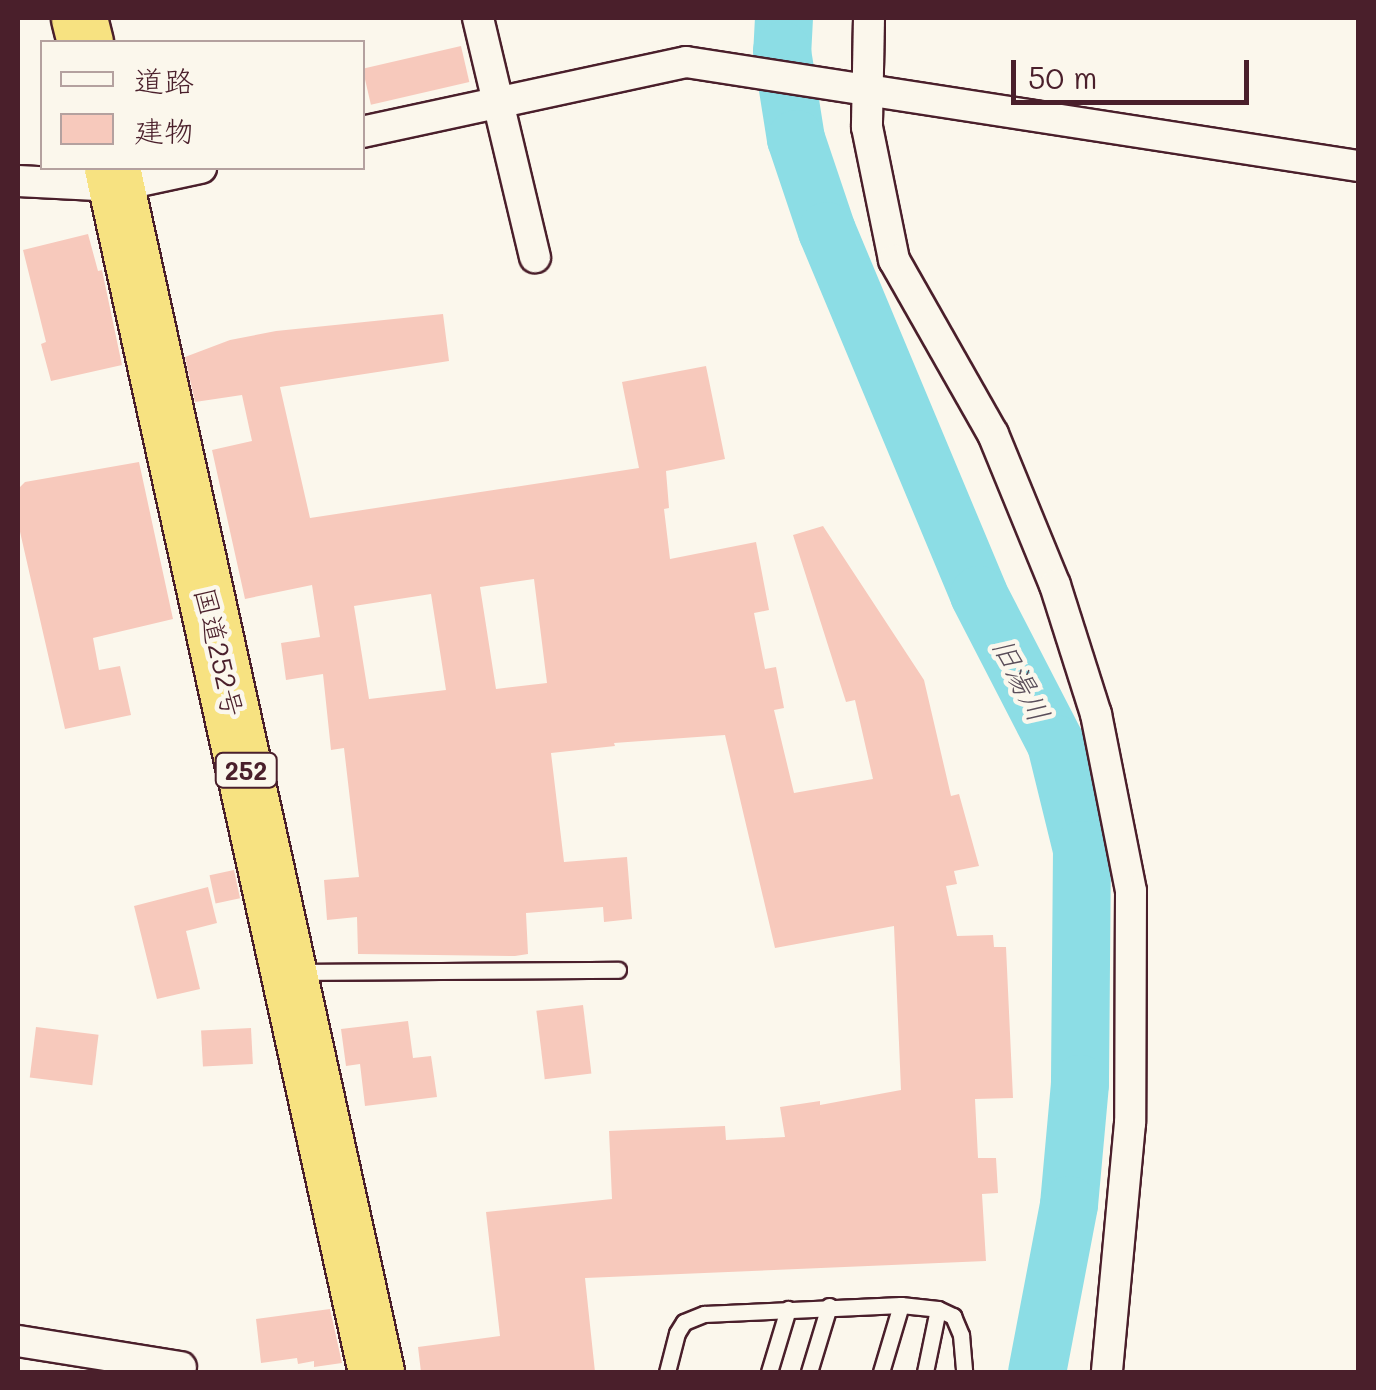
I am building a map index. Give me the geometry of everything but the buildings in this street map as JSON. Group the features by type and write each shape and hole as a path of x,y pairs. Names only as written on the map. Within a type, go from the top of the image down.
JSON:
{"highway":[{"name":"国道252号","path":"114,177 376,1372"}],"street":[{"path":"478,18 535,257"},
{"path":"869,18 866,127 878,200 894,260 994,434 1055,585 1096,714 1131,891 1130,1123 1106,1372"},
{"path":"365,131 686,62 1358,166"},
{"path":"18,181 182,170"},
{"path":"18,1341 181,1368"}],"lane":[{"path":"291,972 618,970"},
{"path":"881,1372 900,1305"},
{"path":"667,1372 684,1322 704,1314 900,1305 938,1309 953,1316 962,1335 964,1372"},
{"path":"809,1372 828,1306"},
{"path":"769,1372 788,1308"},
{"path":"925,1372 938,1309"}],"waterway":[{"name":"旧湯川","path":"784,18 782,51 796,139 827,231 979,595 1056,744 1082,850 1080,1084 1069,1205 1037,1372"}]}
